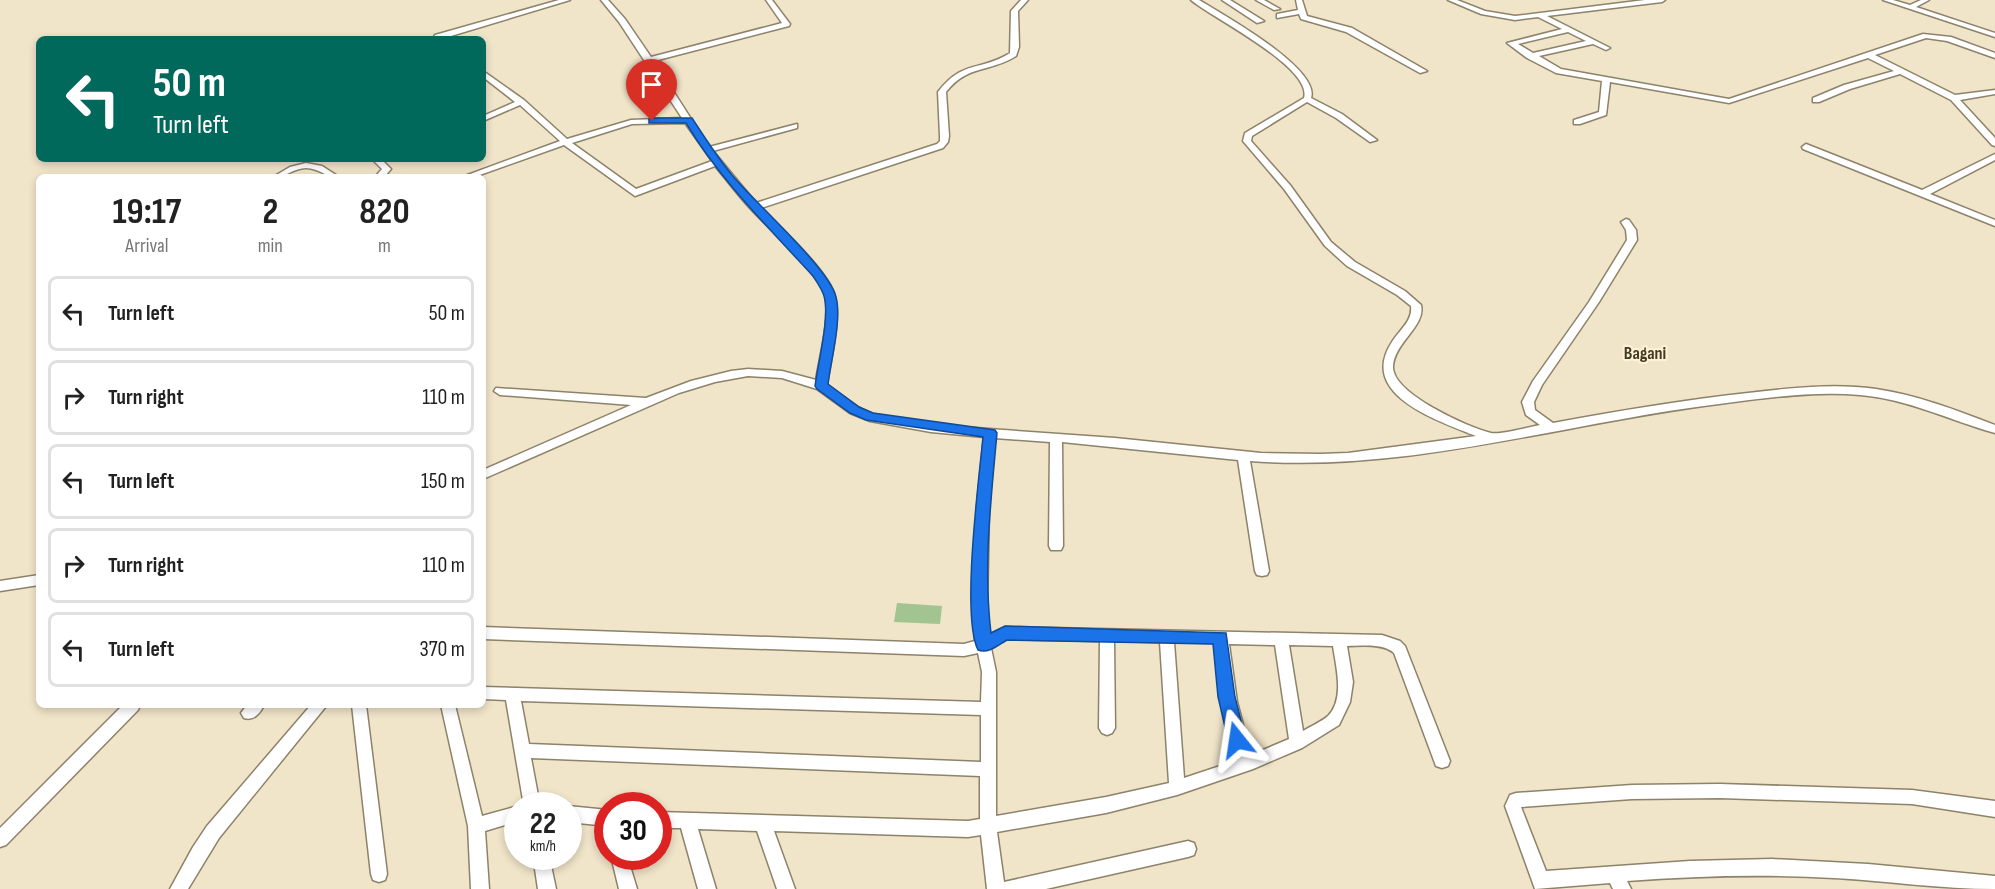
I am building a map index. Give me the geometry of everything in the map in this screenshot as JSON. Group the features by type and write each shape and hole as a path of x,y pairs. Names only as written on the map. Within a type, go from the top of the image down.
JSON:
{"street":[{"path":"441,36 567,0"},
{"path":"604,0 622,21 649,60 707,150 754,207 817,273 828,289 831,299 830,327 821,386"},
{"path":"649,60 786,24 769,0"},
{"path":"754,207 940,146 944,142 945,134 941,109 942,92 960,72 998,62 1013,54 1016,47 1012,29 1013,13 1016,6 1025,0"},
{"path":"1194,0 1239,27 1300,76 1308,86 1309,95 1306,99 1254,130 1248,135 1246,141 1287,187 1328,244 1351,264 1401,293 1416,305 1416,317 1391,353 1389,376 1394,385 1417,403 1493,439"},
{"path":"1225,0 1260,21 1239,27"},
{"path":"1259,0 1278,12 1302,11"},
{"path":"1299,0 1304,17 1349,30 1423,71"},
{"path":"1451,0 1494,16 1515,18 1662,0"},
{"path":"1886,0 1995,35"},
{"path":"1910,8 1926,0"},
{"path":"1540,15 1606,48"},
{"path":"1968,33 1978,29"},
{"path":"1569,30 1511,42 1530,56 1559,71 1729,101 1923,36 1948,39 1995,56"},
{"path":"1948,39 1958,36"},
{"path":"1530,56 1593,42"},
{"path":"1868,54 1954,98 1995,143"},
{"path":"1816,99 1901,71"},
{"path":"486,75 521,102 566,142 632,192 638,193 717,162"},
{"path":"1577,122 1603,113 1606,80"},
{"path":"1954,98 1995,92"},
{"path":"1306,99 1339,116 1373,140"},
{"path":"486,118 521,102"},
{"path":"475,174 631,122 689,120"},
{"path":"707,150 794,126"},
{"path":"1806,147 1995,223"},
{"path":"1922,194 1995,157"},
{"path":"379,162 387,170 382,174"},
{"path":"282,174 304,164 311,164 330,174"},
{"path":"318,174 324,170"},
{"path":"1551,427 1530,412 1528,408 1530,395 1594,302 1632,240 1631,230 1626,222"},
{"path":"486,474 646,402 708,379 741,371 800,377 821,386 854,410 870,417 990,433 1313,459 1344,458 1493,439 1642,411 1738,398 1849,391 1889,395 1995,429"},
{"path":"500,392 646,402"},
{"path":"990,433 984,498 980,608 989,672 988,827 996,889"},
{"path":"1056,438 1056,546"},
{"path":"1243,454 1262,571"},
{"path":"0,586 36,580"},
{"path":"486,633 964,650 984,645 1005,633 1382,640 1395,645 1400,650 1442,761"},
{"path":"1107,635 1107,728"},
{"path":"1167,637 1177,788"},
{"path":"1221,638 1226,697 1237,740 1247,764"},
{"path":"1281,639 1297,743"},
{"path":"672,820 945,829 988,827 1106,805 1177,788 1247,764 1297,743 1334,720 1343,702 1346,682 1339,640"},
{"path":"486,693 989,709"},
{"path":"512,694 530,792"},
{"path":"0,839 130,708"},
{"path":"179,889 213,832 317,708"},
{"path":"358,708 379,874"},
{"path":"449,708 476,826 480,889"},
{"path":"523,751 987,769"},
{"path":"1995,809 1912,797 1720,791 1632,792 1516,800 1513,806 1542,884 1618,882 1646,871 1742,867 1854,871 1995,884"},
{"path":"476,826 504,817"},
{"path":"687,821 706,889"},
{"path":"763,825 786,889"},
{"path":"1008,889 1188,849"},
{"path":"544,870 547,889"},
{"path":"623,870 628,889"}],"green space":[{"path":"897,603 942,606 940,624 894,622"}],"district":[{"name":"Bagani","path":"1645,353"}],"route":[{"path":"652,121 689,120 701,142 729,178 817,273 828,289 831,299 830,327 821,386 854,410 870,417 990,433 983,507 980,580 981,634 984,645 1005,633 1221,638 1226,697 1237,740"}]}
